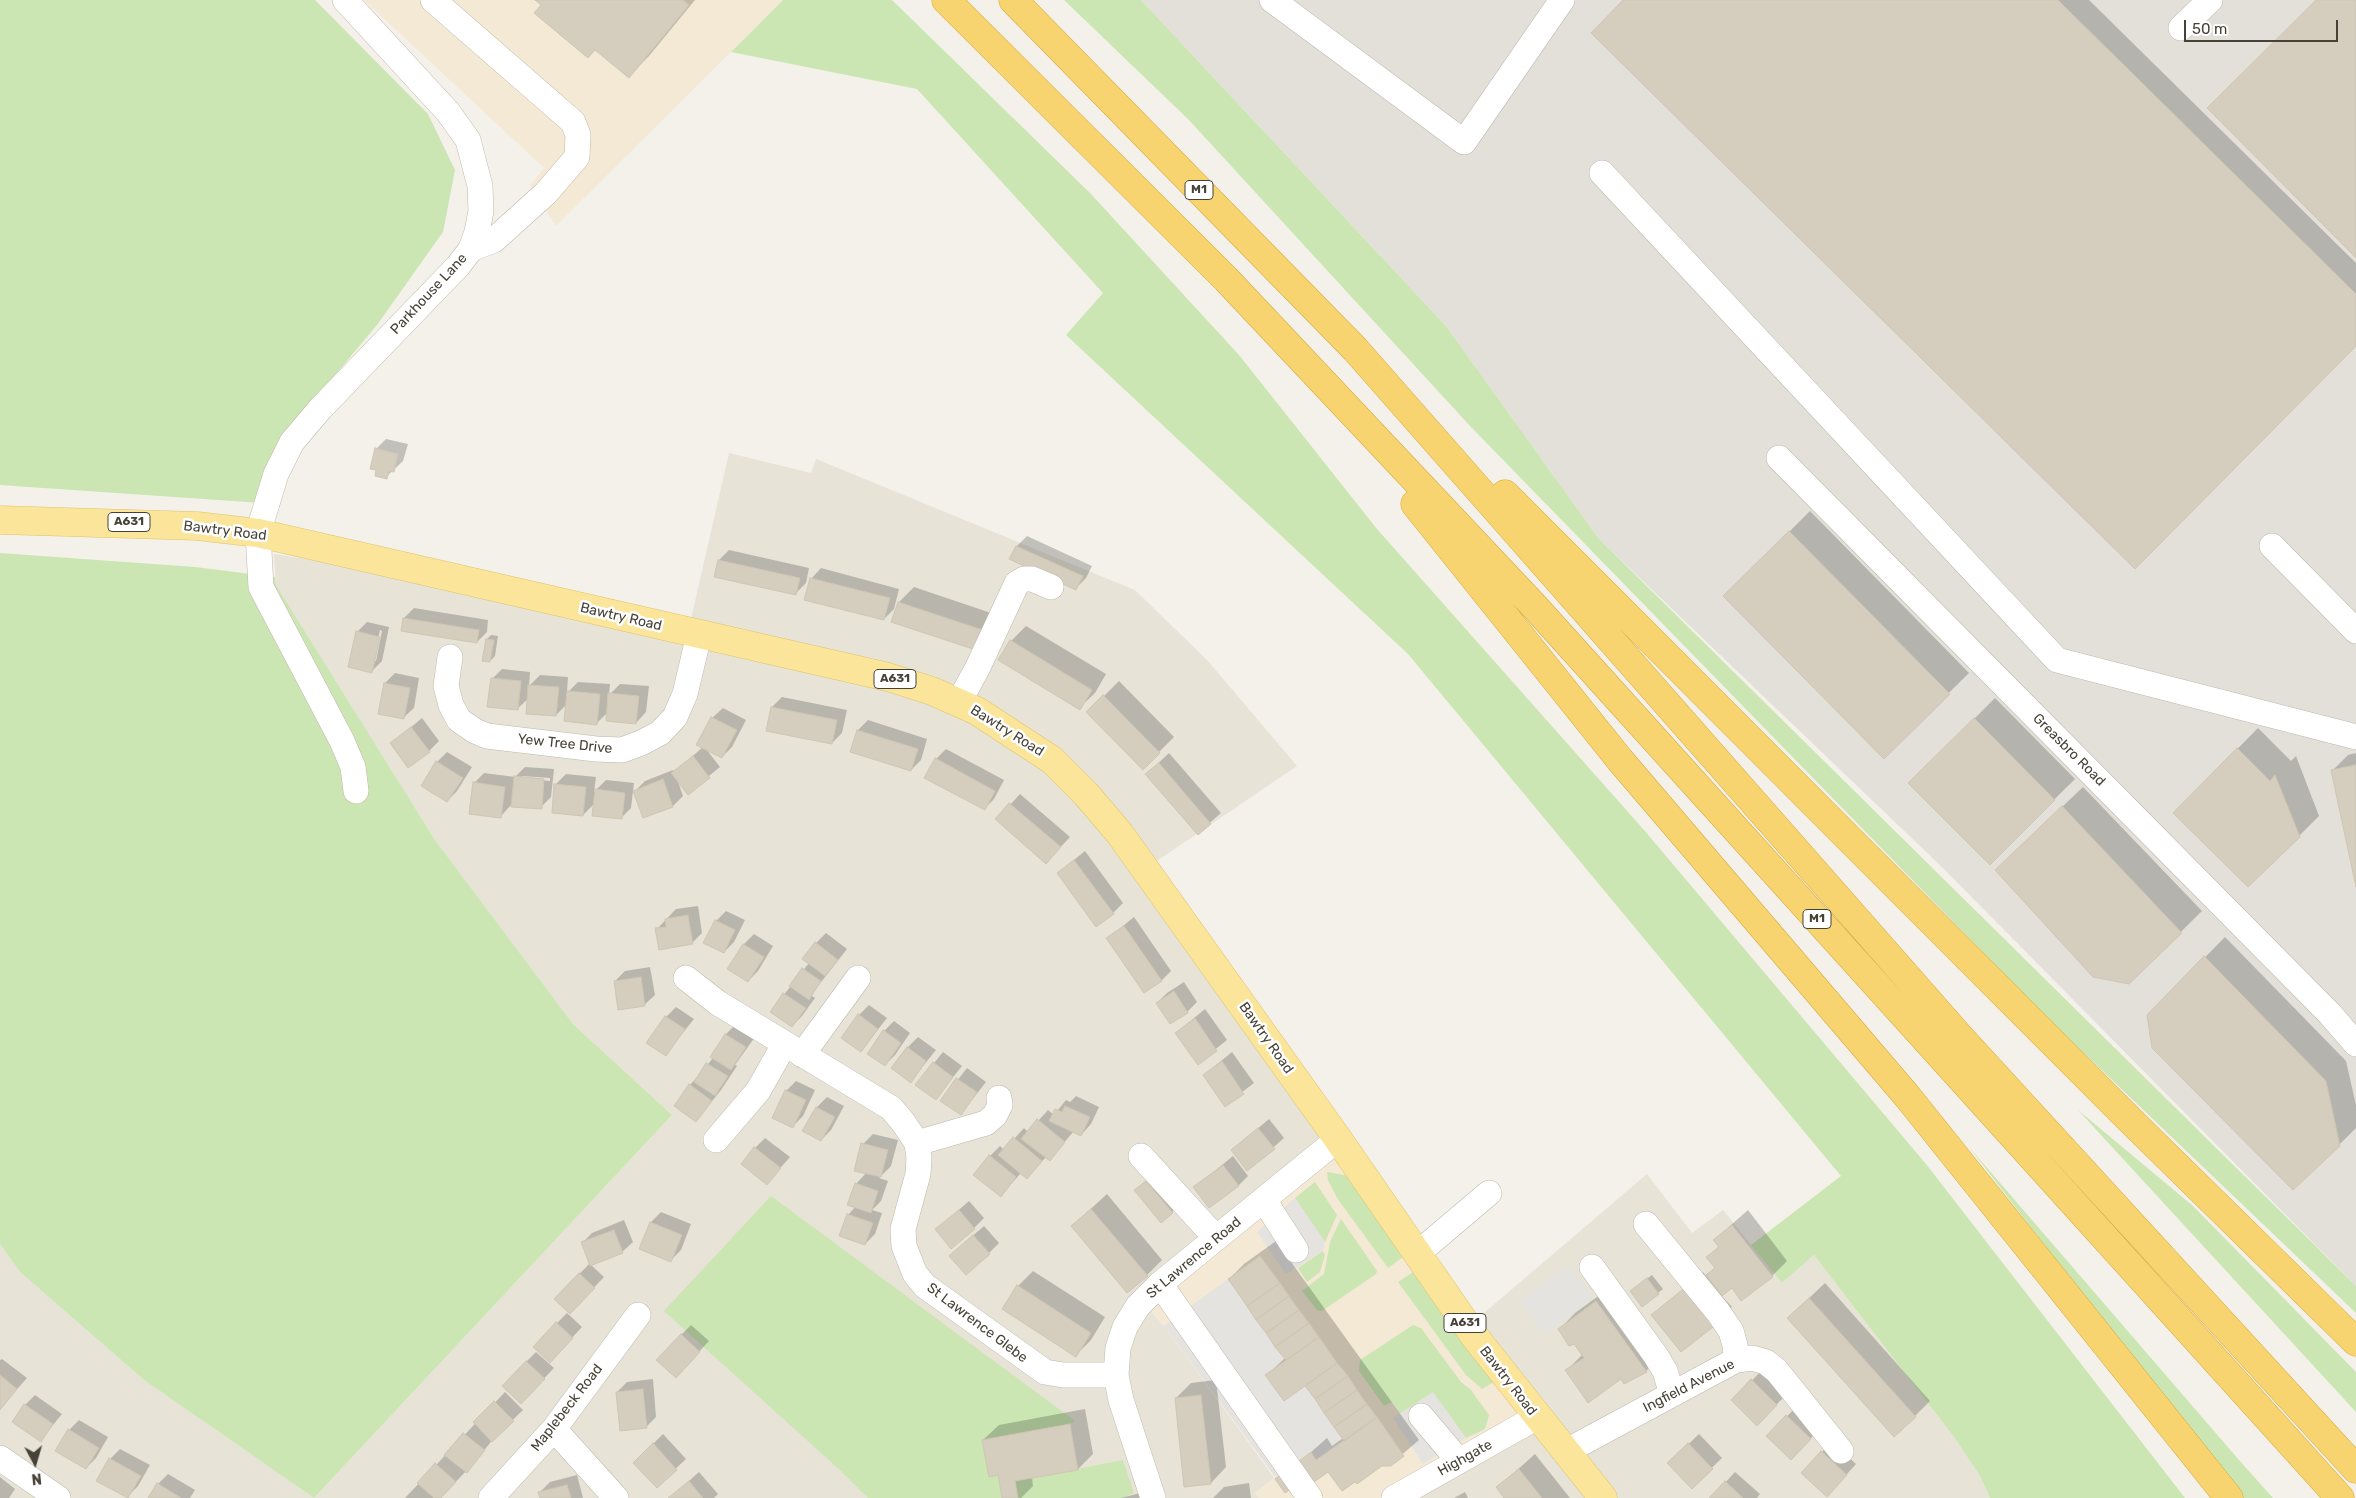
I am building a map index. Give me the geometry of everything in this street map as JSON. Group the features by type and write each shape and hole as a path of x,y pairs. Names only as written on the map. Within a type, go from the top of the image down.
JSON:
{"highway":[{"name":"M1","path":"946,0 1220,272 1536,608 2340,1498"},
{"name":"M1","path":"1013,0 1355,349 1960,1037 2356,1469"},
{"name":"M1","path":"1288,345 1620,760 1907,1096 2229,1498"},
{"path":"1383,381 1489,478 2122,1112 2356,1342"}],"main road":[{"name":"Bawtry Road","path":"0,520 188,525 258,533 888,677 932,691 977,710 1045,755 1086,794 1166,897 1338,1139 1475,1337 1565,1452 1604,1498"}],"street":[{"name":"Parkhouse Lane","path":"345,0 448,112 468,140 480,186 481,210 477,232 471,249 458,266 320,409 292,442 276,474 258,533 260,587 342,741 353,767 356,791"},
{"path":"433,0 574,122 578,135 577,157 546,193 494,240 471,249"},
{"path":"1272,0 1464,142 1562,0"},
{"path":"2181,28 2210,0"},
{"path":"1602,173 2057,660 2356,737"},
{"name":"Greasbro Road","path":"1779,458 2323,1007 2356,1044"},
{"path":"2272,546 2356,632"},
{"path":"958,702 978,667 1016,583 1024,579 1032,579 1051,587"},
{"name":"Yew Tree Drive","path":"450,657 446,686 451,705 459,720 475,731 487,736 596,750 622,750 660,733 675,717 685,694 699,635"},
{"path":"686,978 718,1003 891,1108 917,1143 986,1122 995,1115 1000,1104 999,1098"},
{"path":"716,1140 858,978"},
{"name":"St Lawrence Road","path":"1153,1498 1120,1400 1116,1375 1118,1348 1125,1327 1138,1306 1160,1284 1338,1139"},
{"name":"St Lawrence Glebe","path":"917,1143 919,1158 918,1174 903,1229 904,1246 915,1274 925,1286 1045,1372 1063,1376 1116,1375"},
{"path":"1141,1156 1216,1238"},
{"path":"1417,1254 1489,1193"},
{"path":"1264,1200 1296,1250"},
{"path":"1646,1224 1718,1312 1731,1331 1735,1345 1736,1360"},
{"path":"1592,1267 1656,1356 1664,1371 1672,1394"},
{"path":"1160,1284 1310,1498"},
{"name":"Maplebeck Road","path":"491,1498 554,1429 638,1314"},
{"name":"Ingfield Avenue","path":"1565,1452 1736,1360 1752,1358 1766,1362 1777,1371 1841,1451"},
{"path":"1420,1416 1459,1461"},
{"name":"Highgate","path":"1394,1498 1537,1417"},
{"path":"554,1429 616,1498"},
{"path":"0,1458 58,1498"}],"shaded area":[{"path":"364,0 783,0 556,226 530,186 544,168"},
{"path":"1141,0 2356,0 2356,1286 1944,869 1599,539 1446,326"},
{"path":"729,453 811,473 816,459 1135,590 1208,661 1297,766 1148,867 1338,1139 1143,1302 1164,1326 1275,1479 1255,1493 1259,1498 314,1498 672,1115 573,1024 435,840 276,585 274,554 691,619"},
{"path":"1338,1139 1537,1417 1394,1498 1259,1498 1255,1493 1275,1477 1164,1326 1143,1302"},
{"path":"1647,1174 1692,1233 1723,1210 1782,1283 1814,1255 1954,1437 1980,1476 1990,1498 1394,1498 1471,1324"},
{"path":"1295,1198 1325,1242 1323,1251 1286,1274 1257,1232"},
{"path":"0,1244 20,1272 144,1380 314,1498 0,1498"},
{"path":"1568,1265 1593,1298 1545,1334 1520,1301"},
{"path":"1228,1279 1286,1360 1265,1376 1284,1401 1305,1386 1344,1441 1316,1460 1310,1453 1275,1477 1164,1326"},
{"path":"1433,1392 1466,1438 1423,1464 1393,1418"}],"green space":[{"path":"0,0 315,0 428,114 455,170 443,232 377,325 279,442 262,503 0,485"},
{"path":"783,0 892,0 1090,193 1239,355 1377,529 1644,830 1926,1164 2185,1498 1990,1498 1980,1476 1954,1437 1814,1255 1782,1283 1751,1245 1841,1176 1408,654 1066,335 1103,293 917,89 731,52"},
{"path":"1064,0 1141,0 1446,326 1599,539 2356,1286 2356,1313 2045,1016 1471,427 1188,119"},
{"path":"0,553 195,567 275,577 276,585 435,840 573,1024 672,1115 314,1498 144,1380 20,1272 0,1244"},
{"path":"2078,1110 2193,1206 2356,1372 2356,1412"},
{"path":"1969,1147 2239,1460 2273,1498 2240,1498"},
{"path":"1327,1172 1345,1175 1352,1180 1406,1255 1388,1268 1337,1198 1328,1180"},
{"path":"1315,1182 1337,1215 1325,1242 1295,1198"},
{"path":"771,1196 1075,1421 1070,1424 982,1440 989,1477 998,1475 1002,1498 868,1498 841,1471 664,1311"},
{"path":"1341,1219 1377,1271 1376,1274 1322,1311 1318,1311 1302,1291 1324,1274 1330,1242"},
{"path":"1323,1251 1325,1255 1320,1272 1307,1282 1298,1268"},
{"path":"1416,1270 1494,1382 1482,1389 1466,1375 1398,1282"},
{"path":"1413,1325 1421,1328 1461,1382 1471,1390 1489,1415 1485,1429 1466,1438 1433,1393 1400,1414 1392,1402 1384,1406 1359,1371 1360,1360"},
{"path":"1123,1460 1134,1493 1122,1498 1018,1498 1015,1481"}],"building":[{"path":"535,0 683,0 689,5 629,78 595,50 588,58 534,13 541,5"},
{"path":"1623,0 2058,0 2356,294 2356,346 2135,569 1591,33"},
{"path":"2316,0 2356,0 2356,258 2207,108"},
{"path":"375,448 398,454 394,472 389,471 387,479 375,476 376,470 370,469"},
{"path":"1789,531 1950,694 1884,759 1723,596"},
{"path":"1016,546 1083,576 1076,590 1009,559"},
{"path":"718,560 800,578 796,595 714,577"},
{"path":"810,578 890,598 884,620 804,600"},
{"path":"898,602 989,632 982,652 891,622"},
{"path":"403,618 479,630 477,643 401,631"},
{"path":"356,631 380,637 372,673 348,667"},
{"path":"486,639 494,640 490,662 482,661"},
{"path":"1010,640 1092,690 1080,710 998,660"},
{"path":"491,678 521,681 518,710 487,707"},
{"path":"384,683 410,688 404,719 378,714"},
{"path":"528,685 559,687 556,716 526,714"},
{"path":"567,691 600,694 597,725 564,721"},
{"path":"608,693 639,696 636,724 606,721"},
{"path":"1103,695 1160,753 1143,770 1086,712"},
{"path":"771,707 837,720 832,744 766,731"},
{"path":"711,717 737,730 722,758 696,745"},
{"path":"1974,718 2055,800 1990,865 1908,783"},
{"path":"411,727 430,752 408,768 390,743"},
{"path":"857,730 918,749 911,771 850,752"},
{"path":"2237,748 2270,781 2275,775 2300,837 2248,887 2173,813"},
{"path":"693,756 710,778 688,795 671,773"},
{"path":"935,758 995,791 985,810 924,778"},
{"path":"436,761 463,778 447,802 421,786"},
{"path":"1159,763 1211,824 1198,835 1145,774"},
{"path":"2356,765 2356,887 2331,770"},
{"path":"514,776 544,779 542,809 511,807"},
{"path":"663,779 673,807 643,818 633,791"},
{"path":"473,782 505,787 501,818 469,814"},
{"path":"554,784 586,787 583,816 552,813"},
{"path":"595,789 625,793 622,819 592,816"},
{"path":"1009,803 1061,847 1046,864 995,819"},
{"path":"2062,806 2182,933 2129,984 2093,977 1995,870"},
{"path":"1074,860 1114,914 1096,927 1057,873"},
{"path":"688,915 693,944 659,950 655,928 666,927 665,919"},
{"path":"715,920 735,930 724,953 703,943"},
{"path":"1124,926 1162,981 1144,993 1106,938"},
{"path":"815,942 838,960 825,976 802,959"},
{"path":"743,944 764,957 748,982 727,969"},
{"path":"2204,956 2326,1081 2340,1146 2293,1190 2152,1048 2147,1015"},
{"path":"802,968 821,981 809,1000 789,986"},
{"path":"641,977 645,1006 618,1010 614,981"},
{"path":"1174,991 1188,1013 1170,1024 1156,1003"},
{"path":"783,993 806,1008 792,1027 770,1012"},
{"path":"858,1014 878,1029 861,1052 841,1038"},
{"path":"665,1016 685,1029 666,1056 646,1043"},
{"path":"1195,1018 1217,1051 1198,1065 1175,1033"},
{"path":"883,1030 901,1043 885,1066 867,1054"},
{"path":"725,1034 746,1047 731,1070 710,1057"},
{"path":"907,1047 926,1061 911,1083 891,1068"},
{"path":"1222,1061 1244,1094 1225,1107 1203,1075"},
{"path":"933,1062 953,1077 936,1100 915,1085"},
{"path":"706,1063 728,1076 715,1096 694,1082"},
{"path":"956,1078 977,1092 961,1115 940,1101"},
{"path":"689,1084 712,1101 696,1122 674,1106"},
{"path":"785,1090 806,1100 793,1128 772,1118"},
{"path":"1065,1106 1090,1117 1081,1136 1049,1121 1055,1109 1062,1112"},
{"path":"816,1107 835,1117 821,1141 802,1131"},
{"path":"1037,1119 1065,1142 1050,1161 1021,1139"},
{"path":"1258,1128 1275,1149 1247,1171 1231,1150"},
{"path":"1013,1137 1042,1161 1027,1179 998,1155"},
{"path":"861,1143 888,1150 881,1177 854,1171"},
{"path":"754,1147 781,1168 767,1185 741,1164"},
{"path":"989,1155 1016,1177 1001,1197 973,1175"},
{"path":"1223,1165 1239,1186 1209,1208 1193,1187"},
{"path":"1146,1181 1173,1213 1161,1223 1134,1190"},
{"path":"855,1183 878,1191 871,1213 847,1205"},
{"path":"1091,1209 1148,1276 1127,1293 1071,1226"},
{"path":"959,1210 975,1229 951,1249 935,1229"},
{"path":"847,1214 873,1223 865,1245 839,1236"},
{"path":"650,1222 682,1235 671,1262 639,1249"},
{"path":"1732,1225 1773,1277 1741,1301 1732,1288 1722,1296 1706,1275 1715,1268 1706,1257 1719,1247 1713,1240"},
{"path":"614,1230 623,1253 590,1266 581,1242"},
{"path":"973,1235 990,1254 966,1275 949,1256"},
{"path":"1260,1256 1280,1283 1247,1306 1228,1279"},
{"path":"579,1273 595,1288 570,1314 554,1299"},
{"path":"1647,1278 1659,1294 1642,1307 1630,1291"},
{"path":"1280,1283 1289,1296 1256,1320 1247,1306"},
{"path":"1017,1285 1091,1333 1076,1357 1002,1309"},
{"path":"1687,1286 1717,1324 1681,1352 1651,1315"},
{"path":"1289,1296 1299,1310 1266,1333 1256,1320"},
{"path":"1809,1298 1916,1417 1894,1437 1787,1318"},
{"path":"1596,1301 1647,1372 1624,1384 1621,1379 1588,1403 1565,1370 1584,1358 1574,1344 1569,1346 1558,1329"},
{"path":"1299,1310 1309,1323 1275,1347 1266,1333"},
{"path":"556,1322 573,1338 550,1363 533,1347"},
{"path":"1309,1323 1319,1337 1286,1360 1275,1347"},
{"path":"681,1334 700,1352 676,1378 656,1360"},
{"path":"1319,1337 1337,1363 1284,1401 1265,1375"},
{"path":"526,1361 545,1379 521,1404 502,1386"},
{"path":"1337,1363 1348,1376 1315,1399 1305,1386"},
{"path":"0,1375 17,1389 0,1410"},
{"path":"1348,1376 1357,1390 1324,1413 1315,1399"},
{"path":"1751,1379 1777,1405 1757,1426 1731,1400"},
{"path":"643,1389 647,1428 620,1431 616,1392"},
{"path":"1357,1390 1367,1404 1334,1427 1324,1413"},
{"path":"1201,1395 1211,1484 1184,1487 1175,1398"},
{"path":"494,1401 514,1421 492,1442 473,1422"},
{"path":"24,1404 53,1424 41,1442 12,1422"},
{"path":"1367,1404 1377,1417 1344,1441 1334,1427"},
{"path":"1786,1415 1811,1439 1791,1460 1766,1436"},
{"path":"1377,1417 1404,1456 1391,1466 1382,1466 1357,1484 1355,1482 1342,1491 1328,1472 1314,1482 1299,1461 1311,1452 1316,1460"},
{"path":"1070,1424 1078,1470 1015,1481 1018,1498 1002,1498 998,1475 989,1477 982,1440"},
{"path":"68,1429 99,1448 86,1469 55,1451"},
{"path":"463,1433 485,1450 467,1473 444,1455"},
{"path":"653,1443 677,1470 657,1488 633,1463"},
{"path":"1688,1443 1713,1469 1692,1489 1667,1463"},
{"path":"1821,1451 1847,1475 1827,1497 1801,1473"},
{"path":"109,1458 141,1476 128,1498 96,1481"},
{"path":"435,1463 456,1482 441,1498 434,1498 417,1483"},
{"path":"1519,1469 1542,1498 1504,1498 1496,1487"},
{"path":"1287,1470 1297,1484 1285,1493 1275,1479"},
{"path":"689,1481 703,1498 668,1498"},
{"path":"1725,1481 1743,1498 1709,1498"},
{"path":"157,1483 181,1498 148,1498"},
{"path":"567,1485 571,1498 540,1498 538,1492"}]}
